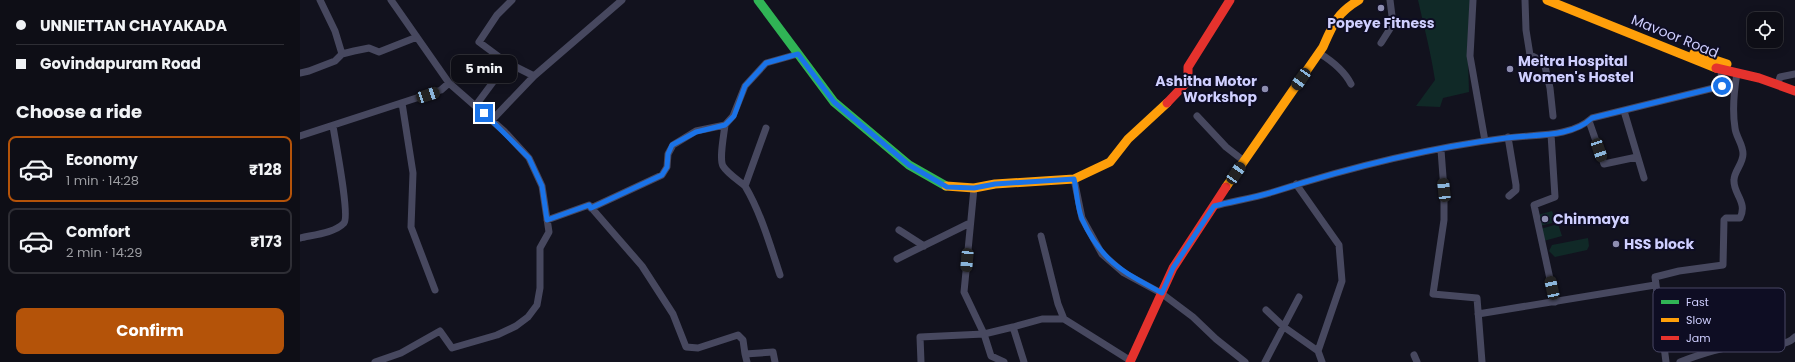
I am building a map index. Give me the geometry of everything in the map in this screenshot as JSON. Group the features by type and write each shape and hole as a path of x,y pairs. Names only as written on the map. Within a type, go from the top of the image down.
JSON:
{"street":[{"path":"320,0 335,31 342,54"},
{"path":"375,362 401,353 440,331 452,348 498,335 516,326 528,317 537,305 540,248 549,232 542,186 529,158 476,105 449,83 391,0"},
{"path":"512,0 497,15 479,42 510,65 534,76"},
{"path":"492,120 534,76 622,0"},
{"path":"758,0 834,102 909,165 947,187 974,188 995,184 1074,179 1110,162 1128,139 1183,88 1188,80 1188,67 1230,0"},
{"path":"921,362 920,337 984,334 1042,320 1064,319 1130,361 1173,268 1244,161 1320,53 1345,4 1359,0"},
{"path":"1382,43 1393,24 1390,0"},
{"path":"1473,0 1470,56 1485,141"},
{"path":"1525,0 1526,30 1530,55 1544,62 1550,88 1553,116"},
{"name":"Mavoor Road","path":"1547,0 1641,37 1709,67 1779,80 1795,91"},
{"name":"Mavoor Road","path":"1566,0 1666,40 1700,56 1795,84"},
{"path":"300,73 309,72 335,61 342,54 369,48 379,52 417,37"},
{"path":"1320,53 1334,63 1347,76 1351,84"},
{"path":"591,208 662,175 667,167 668,154 672,145 696,132 725,125 734,116 745,86 766,63 798,54"},
{"path":"476,105 506,66 510,65"},
{"path":"1214,206 1272,192 1296,184 1368,165 1508,137 1551,134 1579,126 1592,118 1624,111 1696,91 1722,86 1722,70"},
{"path":"1655,288 1655,277 1723,265 1722,241 1724,220 1726,218 1740,218 1742,213 1742,206 1734,180 1743,156 1742,148 1735,129 1734,118 1737,73"},
{"path":"1779,80 1795,74"},
{"path":"300,136 441,90 449,83"},
{"path":"402,103 413,173 411,227 435,290"},
{"path":"1624,111 1644,178"},
{"path":"1197,116 1226,146 1244,161"},
{"path":"1589,121 1604,164 1637,157"},
{"path":"725,125 724,142 720,152 722,166 745,186 759,216 780,275"},
{"path":"300,238 330,230 343,224 345,220 346,204 333,126"},
{"path":"745,186 766,128"},
{"path":"1551,134 1555,197 1534,205 1555,302"},
{"path":"1508,137 1516,185 1516,190 1508,196"},
{"path":"1440,150 1444,190 1444,220 1433,294 1477,298 1482,362"},
{"path":"1074,179 1082,218 1102,254 1124,273 1162,293 1193,317 1245,362"},
{"path":"1296,184 1339,245 1342,280 1318,351"},
{"path":"974,188 964,292 984,334 991,356 1004,362"},
{"path":"547,220 589,205 642,266 673,314 686,347 698,348 738,335 743,340 748,362"},
{"path":"897,259 970,223"},
{"path":"899,230 924,246"},
{"path":"1041,236 1058,304 1064,319"},
{"path":"1478,314 1655,285"},
{"path":"1265,362 1300,297"},
{"path":"1266,310 1284,327 1318,351 1322,362"},
{"path":"1013,326 1024,362"},
{"path":"1785,343 1790,342 1795,337"},
{"path":"745,354 773,352 775,362"},
{"path":"1665,352 1666,362"},
{"path":"1680,362 1711,352"},
{"path":"1414,355 1418,362"}],"green space":[{"path":"1418,0 1473,0 1468,60 1469,92 1443,98 1440,107 1416,106 1435,80"},
{"name":"Chinmaya","path":"1552,211 1556,222 1536,227 1534,216"},
{"path":"1558,224 1562,236 1540,242 1537,230"},
{"path":"1588,238 1589,246 1587,250 1555,257 1549,251 1552,245"}],"traffic: fast":[{"path":"758,0 834,102 909,165 946,186"}],"traffic: slow":[{"path":"1226,187 1323,47 1336,20 1359,0"},
{"path":"1547,0 1716,68"},
{"path":"1694,53 1727,64"},
{"path":"946,186 974,188 995,184 1074,179 1110,162 1128,139 1167,103"}],"traffic: jam":[{"path":"1167,103 1188,81 1188,67 1230,0"},
{"path":"1716,68 1759,78 1795,91"},
{"path":"1130,362 1173,268 1226,187"}],"place":[{"name":"Popeye Fitness","path":"1381,8"},
{"name":"Meitra Hospital Women's Hostel","path":"1510,69"},
{"name":"Ashitha Motor Workshop","path":"1265,89"},
{"name":"Chinmaya","path":"1545,219"},
{"name":"HSS block","path":"1616,244"}],"route":[{"path":"484,113 505,132 529,158 542,186 547,220 589,205 591,208 662,175 667,167 668,154 672,145 696,132 725,125 734,116 745,86 766,63 798,54 834,102 909,165 947,187 974,188 995,184 1074,179 1082,218 1102,254 1124,273 1162,293 1173,268 1214,206 1272,192 1328,175 1368,165 1464,145 1506,138 1551,134 1585,124 1592,118 1670,100 1696,91 1722,86"}]}
